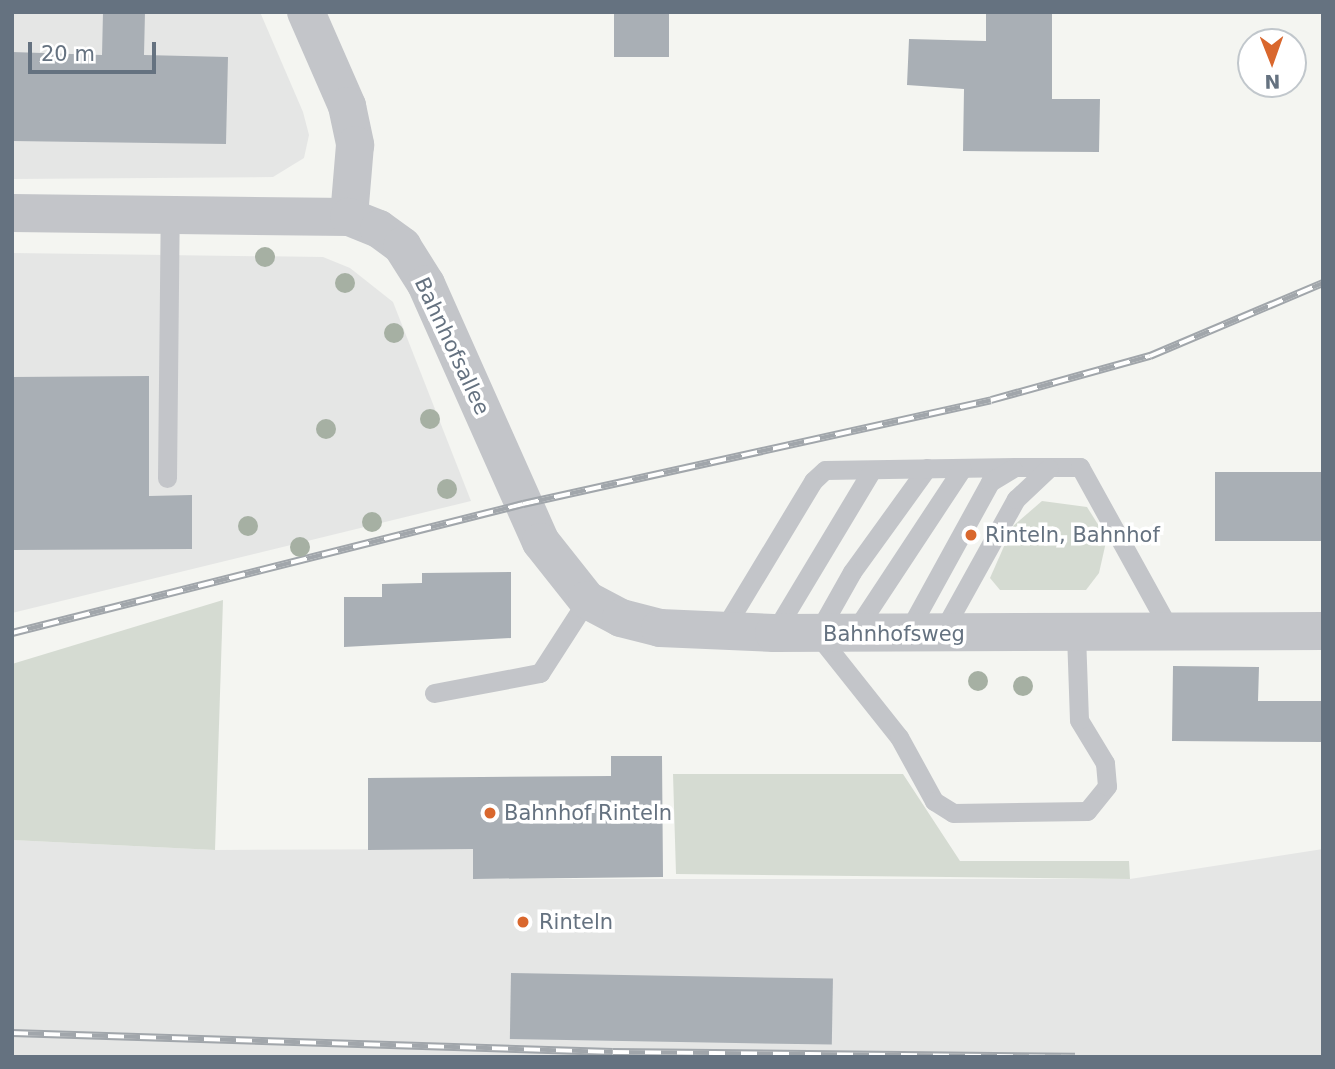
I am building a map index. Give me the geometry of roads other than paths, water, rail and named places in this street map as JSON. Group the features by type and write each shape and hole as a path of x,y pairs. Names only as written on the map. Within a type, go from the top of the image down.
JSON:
{"street":[{"path":"306,12 347,106 355,145 349,218"},
{"name":"Bahnhofsallee","path":"12,214 170,213 349,218 402,246 426,284 523,504"},
{"name":"Bahnhofsweg","path":"523,504 560,571 587,600 647,625 774,634 1323,631"}],"lane":[{"path":"167,478 170,213"},
{"path":"923,635 990,482 1016,467"},
{"path":"722,632 813,481 825,471 1080,467 1171,632"},
{"path":"927,468 852,572 835,634 899,737 934,801 953,813 1087,811 1107,786 1105,763 1079,720 1076,632"},
{"path":"923,635 1016,499 1049,468"},
{"path":"835,634 961,469"},
{"path":"774,634 872,470"},
{"path":"434,693 540,673 587,600"}],"railway":[{"path":"12,633 523,504 991,400 1150,356 1323,283"},
{"path":"12,1033 613,1052 1075,1057"}],"place":[{"name":"Rinteln, Bahnhof","path":"971,535"},
{"name":"Bahnhof Rinteln","path":"490,813"},
{"name":"Rinteln","path":"523,922"}]}
